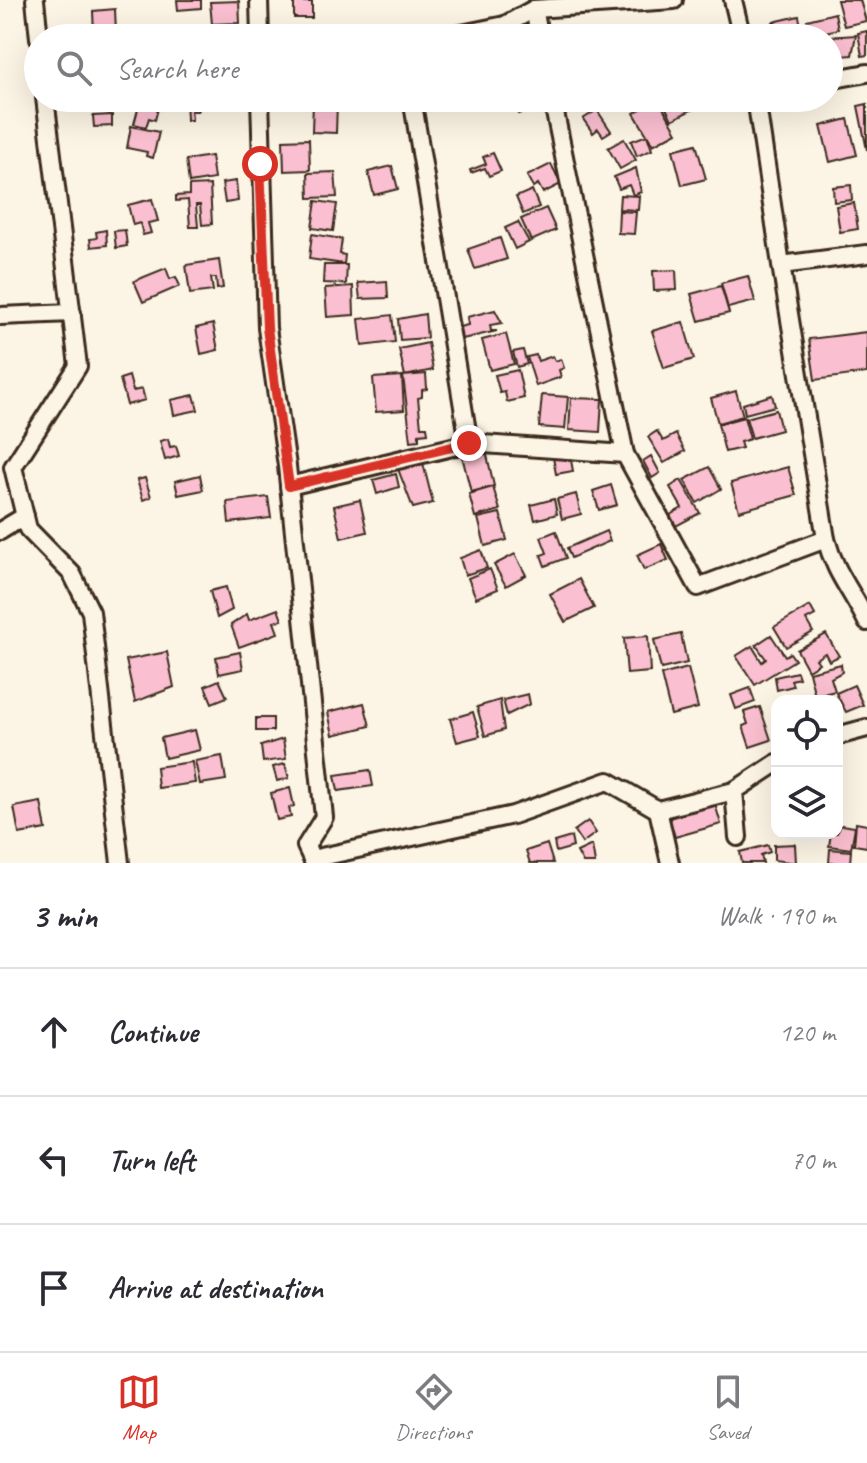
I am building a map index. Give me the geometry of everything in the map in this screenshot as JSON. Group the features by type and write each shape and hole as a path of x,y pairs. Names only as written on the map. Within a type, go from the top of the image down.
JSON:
{"street":[{"path":"35,0 38,24"},
{"path":"259,0 260,24"},
{"path":"507,24 534,9 674,0"},
{"path":"733,0 739,24"},
{"path":"534,9 537,24"},
{"path":"843,77 867,73"},
{"path":"47,112 78,366 13,467 28,529 72,574 91,612 120,863"},
{"path":"260,112 267,328 289,486 324,817 306,846 313,861 513,815 608,781 658,810 734,791 771,767"},
{"path":"414,112 469,443"},
{"path":"555,112 625,454 698,587 826,539"},
{"path":"758,112 826,539 834,569 853,594 867,622"},
{"path":"781,265 867,254"},
{"path":"0,316 72,313"},
{"path":"289,486 469,443 625,454"},
{"path":"0,531 25,516"},
{"path":"843,734 867,728"},
{"path":"734,791 738,837"},
{"path":"658,810 670,863"}],"building":[{"path":"177,0 201,0 201,8 178,10"},
{"path":"837,0 860,0 866,21 844,26"},
{"path":"239,1 240,23 212,24 210,2"},
{"path":"294,2 312,2 312,18 294,18"},
{"path":"115,9 116,24 94,24 93,11"},
{"path":"835,13 837,24 808,24 807,20"},
{"path":"799,16 800,24 774,24"},
{"path":"867,31 867,55 862,56 858,33"},
{"path":"856,35 852,55 843,56 843,36"},
{"path":"867,104 867,150 858,106"},
{"path":"137,112 157,112 155,120 149,118 146,127 134,124"},
{"path":"313,112 337,112 336,133 312,132"},
{"path":"598,112 611,131 603,136 598,129 593,133 583,119"},
{"path":"665,112 677,132 653,145 634,113"},
{"path":"668,112 688,112 672,120"},
{"path":"112,115 112,126 94,127 93,116"},
{"path":"848,119 857,155 830,162 821,126"},
{"path":"131,126 159,132 153,158 146,156 147,152 127,148"},
{"path":"647,135 652,150 637,156 631,141"},
{"path":"309,139 310,170 284,171 283,140"},
{"path":"624,139 636,160 620,169 608,148"},
{"path":"696,144 706,179 682,185 673,150"},
{"path":"493,153 501,171 489,176 485,168 471,173 470,170 486,164 483,157"},
{"path":"211,156 214,179 189,183 186,160"},
{"path":"551,164 561,184 543,193 538,184 533,187 527,176"},
{"path":"392,166 398,189 374,195 368,172"},
{"path":"636,168 641,192 633,195 629,185 619,189 614,177"},
{"path":"335,172 337,197 309,198 308,173"},
{"path":"236,181 238,201 225,203 222,183"},
{"path":"210,185 212,224 202,225 200,205 196,205 198,227 190,227 188,200 176,201 176,196 189,195 189,186"},
{"path":"851,185 852,200 834,202 833,187"},
{"path":"532,190 539,207 523,214 516,197"},
{"path":"620,195 639,196 638,210 619,209"},
{"path":"152,199 158,221 148,223 151,233 143,235 140,223 133,225 128,205"},
{"path":"316,201 337,204 333,231 312,228"},
{"path":"854,203 858,229 840,232 836,206"},
{"path":"546,208 556,230 531,241 521,219"},
{"path":"619,211 636,212 634,234 618,233"},
{"path":"518,222 529,242 515,249 505,228"},
{"path":"106,230 107,245 91,247 90,239 97,238 96,232"},
{"path":"125,230 127,246 116,248 114,231"},
{"path":"312,234 342,239 340,254 345,255 344,264 309,259"},
{"path":"500,238 507,259 475,269 468,249"},
{"path":"219,260 223,288 217,289 216,278 211,278 213,291 190,294 186,265"},
{"path":"324,265 347,265 346,284 323,283"},
{"path":"166,268 170,279 176,277 180,286 143,302 134,281"},
{"path":"676,270 677,290 654,291 653,271"},
{"path":"748,276 755,301 728,308 721,283"},
{"path":"387,281 388,298 360,299 358,283"},
{"path":"353,286 354,315 327,317 325,288"},
{"path":"721,286 729,313 699,321 691,294"},
{"path":"495,310 502,323 490,325 491,331 497,331 458,340 455,328 468,325 467,317"},
{"path":"425,314 427,338 400,340 398,319"},
{"path":"392,315 395,342 362,346 359,319"},
{"path":"683,322 694,359 664,368 652,331"},
{"path":"213,324 218,350 201,354 196,328"},
{"path":"867,332 867,373 815,380 809,339"},
{"path":"506,334 514,364 490,370 482,340"},
{"path":"428,343 433,370 405,376 399,349"},
{"path":"523,350 527,364 517,367 513,352"},
{"path":"536,355 538,361 553,356 555,361 561,359 564,368 559,370 561,377 536,386 527,357"},
{"path":"518,370 524,398 507,402 505,392 500,393 495,375"},
{"path":"426,374 427,389 422,390 422,397 418,398 421,427 427,427 428,433 419,434 419,440 411,441 403,376"},
{"path":"129,376 133,391 142,389 145,400 127,405 120,379"},
{"path":"402,376 404,410 376,412 373,378"},
{"path":"736,391 743,416 718,423 711,398"},
{"path":"194,395 198,410 174,415 171,400"},
{"path":"542,395 568,397 565,429 539,427"},
{"path":"772,395 775,406 745,414 743,404"},
{"path":"571,398 602,399 600,432 569,430"},
{"path":"776,410 781,430 752,438 746,418"},
{"path":"744,417 750,439 740,442 742,448 725,452 718,424"},
{"path":"657,431 663,441 676,434 685,451 664,463 648,437"},
{"path":"168,439 170,447 176,446 179,456 165,460 160,441"},
{"path":"569,449 573,471 556,474 552,452"},
{"path":"486,451 494,486 471,492 462,456"},
{"path":"651,456 660,473 652,478 643,461"},
{"path":"423,463 433,503 413,508 398,469"},
{"path":"709,467 721,489 697,503 684,480"},
{"path":"788,467 796,495 739,511 731,483"},
{"path":"396,474 399,487 377,494 373,480"},
{"path":"200,475 203,490 178,495 175,481"},
{"path":"145,478 151,497 143,500 137,480"},
{"path":"681,480 700,513 676,526 670,515 682,508 670,487"},
{"path":"611,485 617,505 599,510 593,491"},
{"path":"493,487 500,510 475,517 469,494"},
{"path":"576,494 581,514 562,519 557,499"},
{"path":"268,497 271,518 229,523 227,502"},
{"path":"554,499 557,514 535,520 531,505"},
{"path":"360,500 367,532 341,538 334,506"},
{"path":"500,513 507,540 485,546 478,518"},
{"path":"556,531 566,558 545,566 541,555 547,553 541,537"},
{"path":"606,531 610,541 571,558 567,548"},
{"path":"661,544 668,560 644,570 637,555"},
{"path":"481,550 487,568 465,575 460,558"},
{"path":"515,554 526,575 506,586 494,565"},
{"path":"490,569 498,589 476,598 468,578"},
{"path":"579,579 594,608 565,622 550,594"},
{"path":"226,587 232,610 217,618 210,591"},
{"path":"810,606 815,615 806,620 813,632 786,647 774,627"},
{"path":"278,609 282,620 274,622 278,633 239,647 231,625 247,614 249,620"},
{"path":"681,634 687,663 661,669 654,640"},
{"path":"826,634 839,656 829,661 825,653 816,659 819,663 808,670 797,650"},
{"path":"771,635 785,656 790,653 795,660 755,685 736,656 752,646 762,662 766,659 756,645"},
{"path":"648,636 650,672 627,674 624,638"},
{"path":"167,652 174,687 135,702 126,660"},
{"path":"240,652 243,669 219,674 216,657"},
{"path":"841,664 842,672 831,678 835,691 815,695 809,672"},
{"path":"688,668 698,708 671,715 661,675"},
{"path":"797,672 799,678 791,680 793,686 777,690 775,677"},
{"path":"219,680 227,697 212,703 205,686"},
{"path":"854,685 863,705 846,712 843,695 836,693"},
{"path":"750,688 755,702 736,709 731,695"},
{"path":"528,694 530,704 507,715 503,700"},
{"path":"500,700 504,730 485,736 477,707"},
{"path":"364,703 370,726 333,735 328,712"},
{"path":"760,707 771,740 750,747 743,726 748,724 744,712"},
{"path":"473,712 480,736 457,742 450,719"},
{"path":"256,718 273,718 273,731 256,731"},
{"path":"195,730 200,750 165,758 161,738"},
{"path":"283,739 286,759 263,762 261,746"},
{"path":"222,756 226,780 200,784 195,761"},
{"path":"192,762 195,783 158,788 156,767"},
{"path":"285,764 289,778 277,781 273,767"},
{"path":"370,770 373,786 338,791 335,775"},
{"path":"290,788 294,806 289,808 291,817 277,820 271,793"},
{"path":"41,802 46,829 19,834 14,807"},
{"path":"715,804 721,824 675,837 669,818"},
{"path":"588,821 596,833 582,843 574,831"},
{"path":"856,823 867,825 867,847 854,845"},
{"path":"843,825 855,827 851,849 829,846 830,839 843,839"},
{"path":"571,837 573,847 556,852 554,842"},
{"path":"547,844 553,863 530,863 526,851"},
{"path":"795,844 796,863 774,860 774,845"},
{"path":"592,845 595,863 583,863 577,852"},
{"path":"768,845 770,852 761,855 763,863 742,863 740,852"},
{"path":"830,849 851,851 850,863 829,863"}],"route":[{"path":"260,164 267,328 289,486 469,443"}]}
